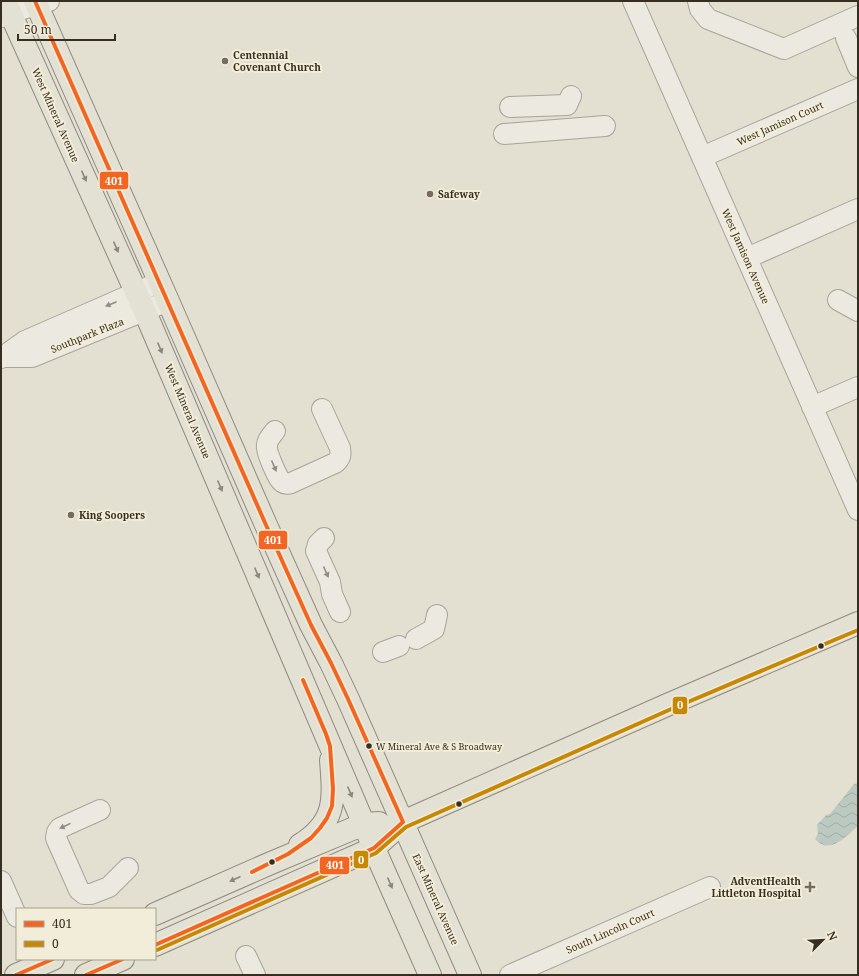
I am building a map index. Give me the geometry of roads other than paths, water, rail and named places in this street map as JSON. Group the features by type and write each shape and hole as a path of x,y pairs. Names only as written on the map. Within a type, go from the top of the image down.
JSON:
{"main road":[{"path":"40,2 164,292 266,525 311,625 348,699 403,822"},
{"name":"West Mineral Avenue","path":"5,10 141,302 364,824"},
{"path":"156,945 374,848 403,822 666,705 858,622"},
{"path":"271,863 312,837 327,818 333,796 330,743"},
{"path":"156,914 364,824 403,822"},
{"name":"East Mineral Avenue","path":"403,822 470,975"},
{"path":"364,824 430,975"},
{"path":"16,975 51,960"},
{"path":"86,975 121,960"}],"street":[{"name":"West Jamison Avenue","path":"633,1 858,510"},
{"path":"698,1 700,9 708,19 784,49 858,16"},
{"path":"5,10 40,2"},
{"path":"846,38 858,67"},
{"name":"West Jamison Court","path":"702,157 858,89"},
{"path":"510,107 567,104 571,96"},
{"path":"504,134 605,126"},
{"path":"747,258 858,209"},
{"name":"Southpark Plaza","path":"3,358 32,358 141,302 164,292"},
{"path":"838,300 858,311"},
{"path":"812,406 858,387"},
{"path":"275,431 268,442 268,453 279,479 283,483 288,484 340,460 340,448 322,409"},
{"path":"324,538 318,544 316,550 330,582 332,594 340,612"},
{"path":"399,646 434,629 437,615"},
{"path":"100,810 60,828 56,832 56,838 79,890 84,894 91,894 109,887 128,868"},
{"path":"1,881 16,915"},
{"name":"South Lincoln Court","path":"510,975 710,887"},
{"path":"246,956 255,975"}],"water":[{"path":"858,783 858,826 838,843 826,846 821,844 815,839 818,834 817,825 826,815 830,814 854,784"}],"place":[{"name":"Centennial Covenant Church","path":"225,61"},
{"name":"Safeway","path":"430,194"},
{"name":"King Soopers","path":"71,515"},
{"name":"W Mineral Ave & S Broadway","path":"369,746"},
{"name":"AdventHealth Littleton Hospital","path":"810,887"}]}
